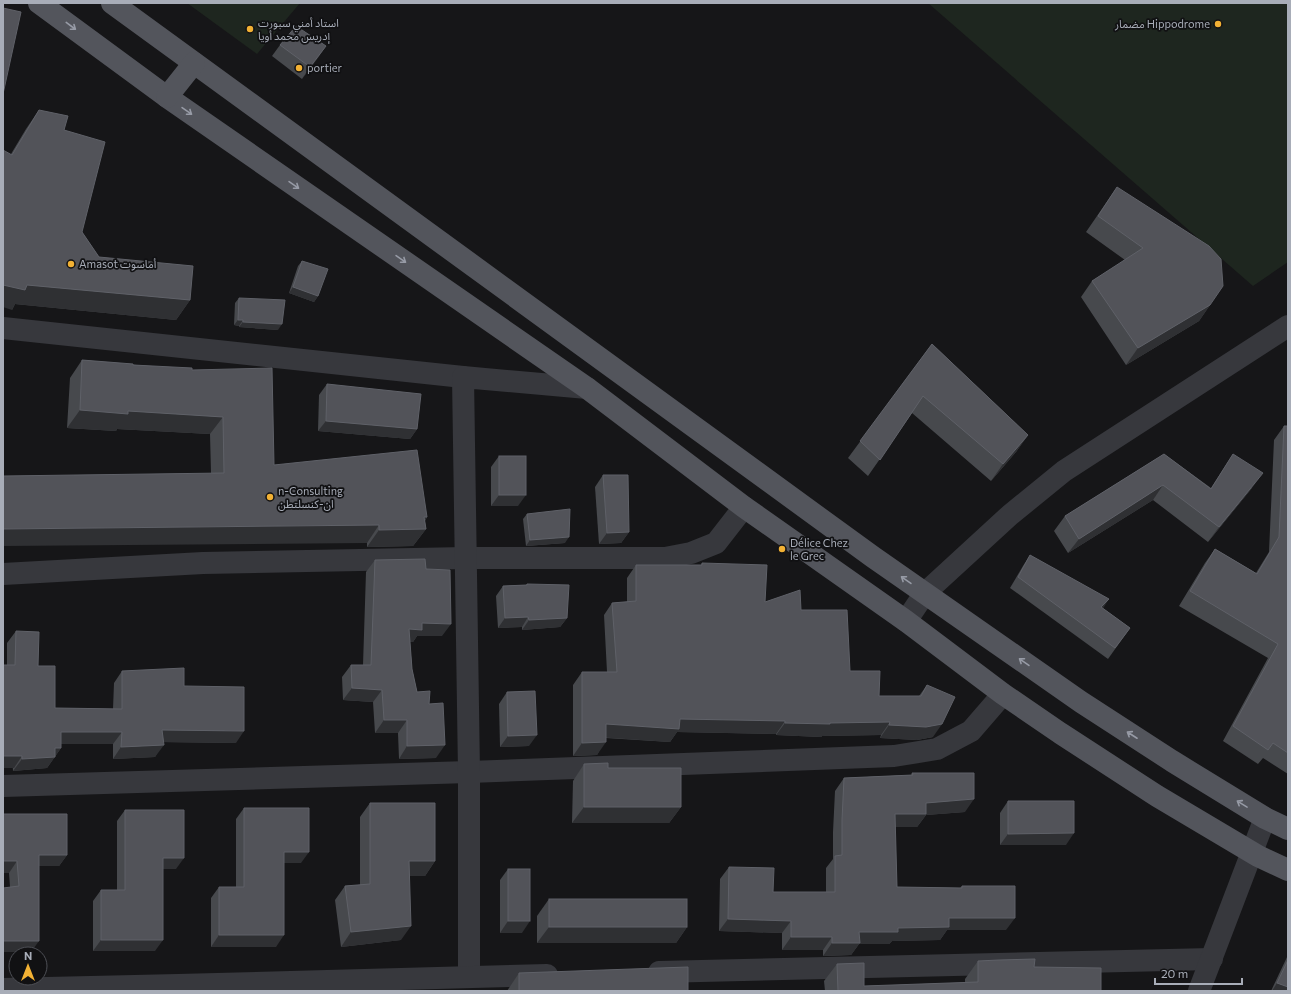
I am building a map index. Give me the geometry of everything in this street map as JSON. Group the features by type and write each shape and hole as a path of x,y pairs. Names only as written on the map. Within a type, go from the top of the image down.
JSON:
{"main road":[{"path":"39,3 167,97 588,388 744,507 906,621 1003,694 1150,792 1252,852 1288,870"},
{"path":"112,3 925,593 1081,702 1172,761 1265,818 1288,829"},
{"path":"167,97 194,63"}],"street":[{"path":"906,621 925,593 1010,515 1064,471 1288,326"},
{"path":"3,328 463,377 588,388"},
{"path":"463,377 469,772 469,977"},
{"path":"3,574 203,562 466,558 665,558 691,553 716,543 744,507"},
{"path":"3,786 469,772 894,756 937,749 971,731 1003,694"},
{"path":"1199,991 1265,818"},
{"path":"637,973 1212,959"},
{"path":"3,989 354,986 469,977 565,974"}],"shaded area":[{"name":"استاد أمني سبورت إدريس محمد أويا","path":"187,3 300,3 257,54"},
{"path":"928,3 1288,3 1288,262 1253,286"}],"building":[{"path":"3,8 21,12 3,94"},
{"path":"296,26 326,46 310,67 280,45"},
{"path":"39,110 68,116 64,130 105,142 82,232 99,257 193,266 190,300 27,285 25,290 3,285 3,150 12,155"},
{"path":"1117,187 1209,246 1221,259 1223,286 1210,305 1138,348 1092,281 1143,248 1098,216"},
{"path":"302,261 328,269 318,296 293,287"},
{"path":"239,298 285,300 282,324 243,322 243,320 238,320"},
{"path":"932,344 1028,435 1003,464 923,396 880,460 860,441"},
{"path":"82,360 133,365 192,368 192,370 272,368 274,465 417,450 427,517 424,517 426,529 379,530 379,525 3,529 3,476 224,473 223,417 128,411 128,414 80,410"},
{"path":"327,384 421,394 417,429 326,421"},
{"path":"1284,426 1288,426 1288,753 1273,743 1268,750 1233,726 1278,644 1190,591 1215,549 1257,574 1279,537"},
{"path":"1164,454 1211,489 1233,454 1263,473 1219,527 1163,485 1079,539 1065,516"},
{"path":"499,456 526,456 526,495 499,495"},
{"path":"603,475 628,475 629,532 607,533"},
{"path":"570,509 569,537 530,540 527,514"},
{"path":"1030,555 1109,599 1101,607 1130,628 1115,648 1018,577"},
{"path":"425,559 426,569 450,570 451,624 422,623 422,630 409,629 412,669 417,692 430,691 429,704 443,703 445,745 407,746 407,720 384,720 382,690 352,688 351,665 371,665 375,560"},
{"path":"702,563 767,565 765,602 800,590 801,610 847,610 850,671 880,671 879,696 921,696 927,685 955,697 942,724 926,727 889,725 890,722 830,724 785,723 785,721 680,719 679,729 606,724 606,742 582,743 582,672 617,672 612,603 636,601 636,565 702,565"},
{"path":"527,584 569,585 567,618 529,620 528,617 505,618 503,586"},
{"path":"16,631 39,632 38,666 55,666 55,708 122,709 122,671 184,668 184,686 244,687 244,731 162,730 164,745 121,747 122,732 61,732 61,748 55,748 55,757 22,759 22,756 3,756 3,665 15,665"},
{"path":"535,691 537,735 508,736 507,692"},
{"path":"608,763 608,768 681,768 681,807 584,807 584,764"},
{"path":"912,773 974,773 974,799 926,803 926,814 895,814 897,887 962,888 962,886 1015,886 1015,918 949,918 949,927 898,928 898,932 859,932 860,943 832,943 832,937 791,937 791,921 728,919 729,867 774,868 773,892 835,892 835,856 842,855 844,778 913,775"},
{"path":"1008,801 1074,801 1074,833 1008,834"},
{"path":"370,803 435,803 435,861 409,861 411,926 351,932 345,886 370,884"},
{"path":"244,808 309,808 309,852 284,852 284,935 219,935 219,887 244,887"},
{"path":"125,810 184,810 184,858 163,858 163,940 101,940 101,890 125,890"},
{"path":"3,814 67,814 67,855 39,855 39,941 3,941 3,888 19,886 17,861 3,861"},
{"path":"508,869 530,869 530,921 508,921"},
{"path":"549,899 687,899 687,927 549,927"},
{"path":"1035,959 1034,967 1101,968 1101,991 838,991 837,964 864,963 864,986 978,982 978,961"},
{"path":"1288,960 1288,987 1277,983"},
{"path":"688,967 688,991 519,991 519,973"}],"place":[{"name":"مضمار Hippodrome","path":"1218,24"},
{"name":"استاد أمني سبورت إدريس محمد أويا","path":"250,29"},
{"name":"portier","path":"299,68"},
{"name":"Amasot أماسوت","path":"71,264"},
{"name":"n-Consulting ان-كنسلتطن","path":"270,497"},
{"name":"Délice Chez le Grec","path":"782,549"}]}
